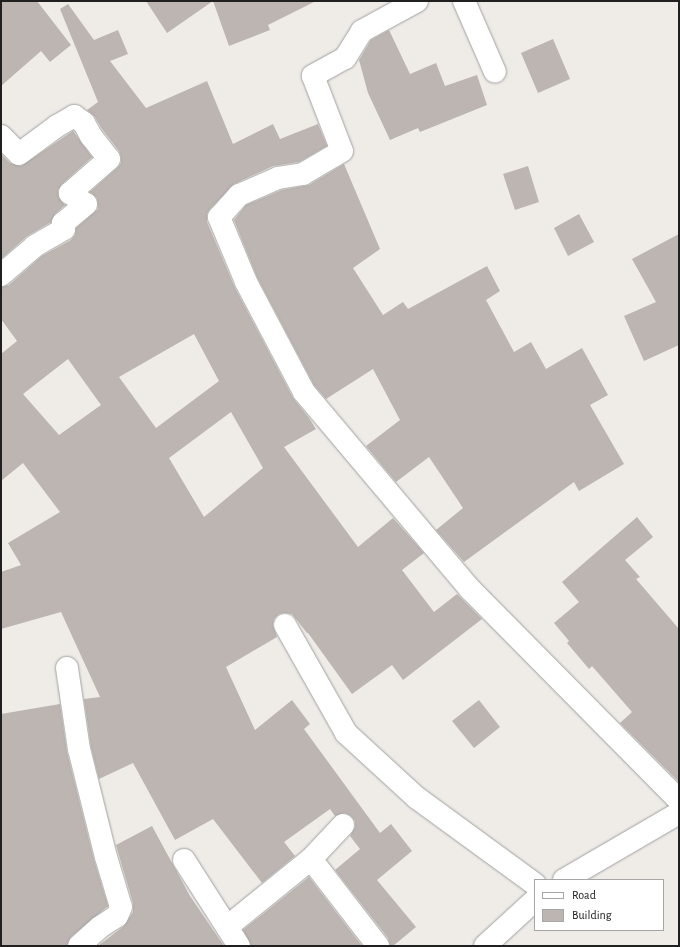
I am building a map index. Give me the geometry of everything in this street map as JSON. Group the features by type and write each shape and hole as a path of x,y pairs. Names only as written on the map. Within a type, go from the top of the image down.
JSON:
{"street":[{"path":"417,1 362,31 345,58 313,76 342,151 303,174 278,178 238,195 219,217 246,282 304,392 470,588 679,800"},
{"path":"464,1 495,72"},
{"path":"1,136 20,154 57,126 74,116 84,123 91,136 109,159 70,193 86,204 63,223 64,229 35,246 1,275"},
{"path":"285,625 346,733 417,798 534,883"},
{"path":"67,668 79,749 106,857 121,907 117,916 100,927 79,946"},
{"path":"566,879 679,813"},
{"path":"227,927 311,859 343,825"},
{"path":"311,859 378,946"},
{"path":"184,860 239,946"},
{"path":"485,946 534,901"}],"building":[{"path":"1,1 37,1 71,45 50,62 41,51 1,86"},
{"path":"146,1 213,1 167,33"},
{"path":"213,1 316,1 268,25 270,30 229,46"},
{"path":"68,4 94,40 118,30 128,54 110,61 146,108 207,81 233,144 273,124 280,139 318,124 327,146 299,162 273,166 234,184 210,209 207,214 207,222 235,288 293,398 316,429 284,447 358,547 393,518 424,553 402,570 434,612 457,594 482,619 403,680 392,665 352,694 308,633 292,614 279,614 274,619 273,625 277,637 226,667 255,730 292,700 310,724 304,729 380,833 391,824 412,851 377,880 416,927 393,946 390,946 388,938 335,870 360,849 350,836 355,827 355,821 351,816 345,813 335,816 330,809 284,842 295,856 262,883 213,819 175,840 133,763 99,779 91,747 84,699 100,697 61,612 1,629 1,572 21,565 8,543 60,512 23,463 1,481 1,354 17,341 1,319 1,287 9,285 42,256 71,240 75,235 76,228 98,209 97,198 90,192 121,163 119,151 102,129 95,117 87,110 98,102 60,9","holes":["194,334 219,381 156,428 119,377","68,359 101,405 59,435 23,394","231,412 263,468 204,517 169,458"]},
{"path":"389,30 410,74 436,63 445,86 477,75 487,105 420,132 418,128 390,140 368,93 359,60 371,40"},
{"path":"553,39 570,79 538,93 521,53"},
{"path":"73,131 92,157 62,184 58,190 59,198 65,205 55,214 51,222 27,236 1,259 1,154 10,163 21,166"},
{"path":"344,164 380,249 353,268 383,315 403,302 408,309 487,266 500,291 486,300 514,352 531,342 546,369 582,348 608,395 590,405 624,464 579,491 574,482 464,562 436,530 463,508 429,457 396,482 366,446 400,420 373,369 326,399 314,385 257,277 234,220 246,205 282,190 309,185"},
{"path":"528,166 539,202 515,210 503,174"},
{"path":"579,214 594,242 568,256 554,228"},
{"path":"679,234 679,345 644,361 624,316 656,302 632,259"},
{"path":"637,517 653,537 625,560 640,577 636,579 679,629 679,782 620,723 632,712 592,666 589,669 567,643 569,641 554,623 579,602 562,582"},
{"path":"479,700 500,727 474,748 452,721"},
{"path":"60,704 67,752 94,860 108,906 71,937 67,946 1,946 1,714"},
{"path":"152,826 190,896 224,946 98,946 124,926 133,912 133,903 116,845"},
{"path":"309,877 362,946 251,946 243,930"}]}
